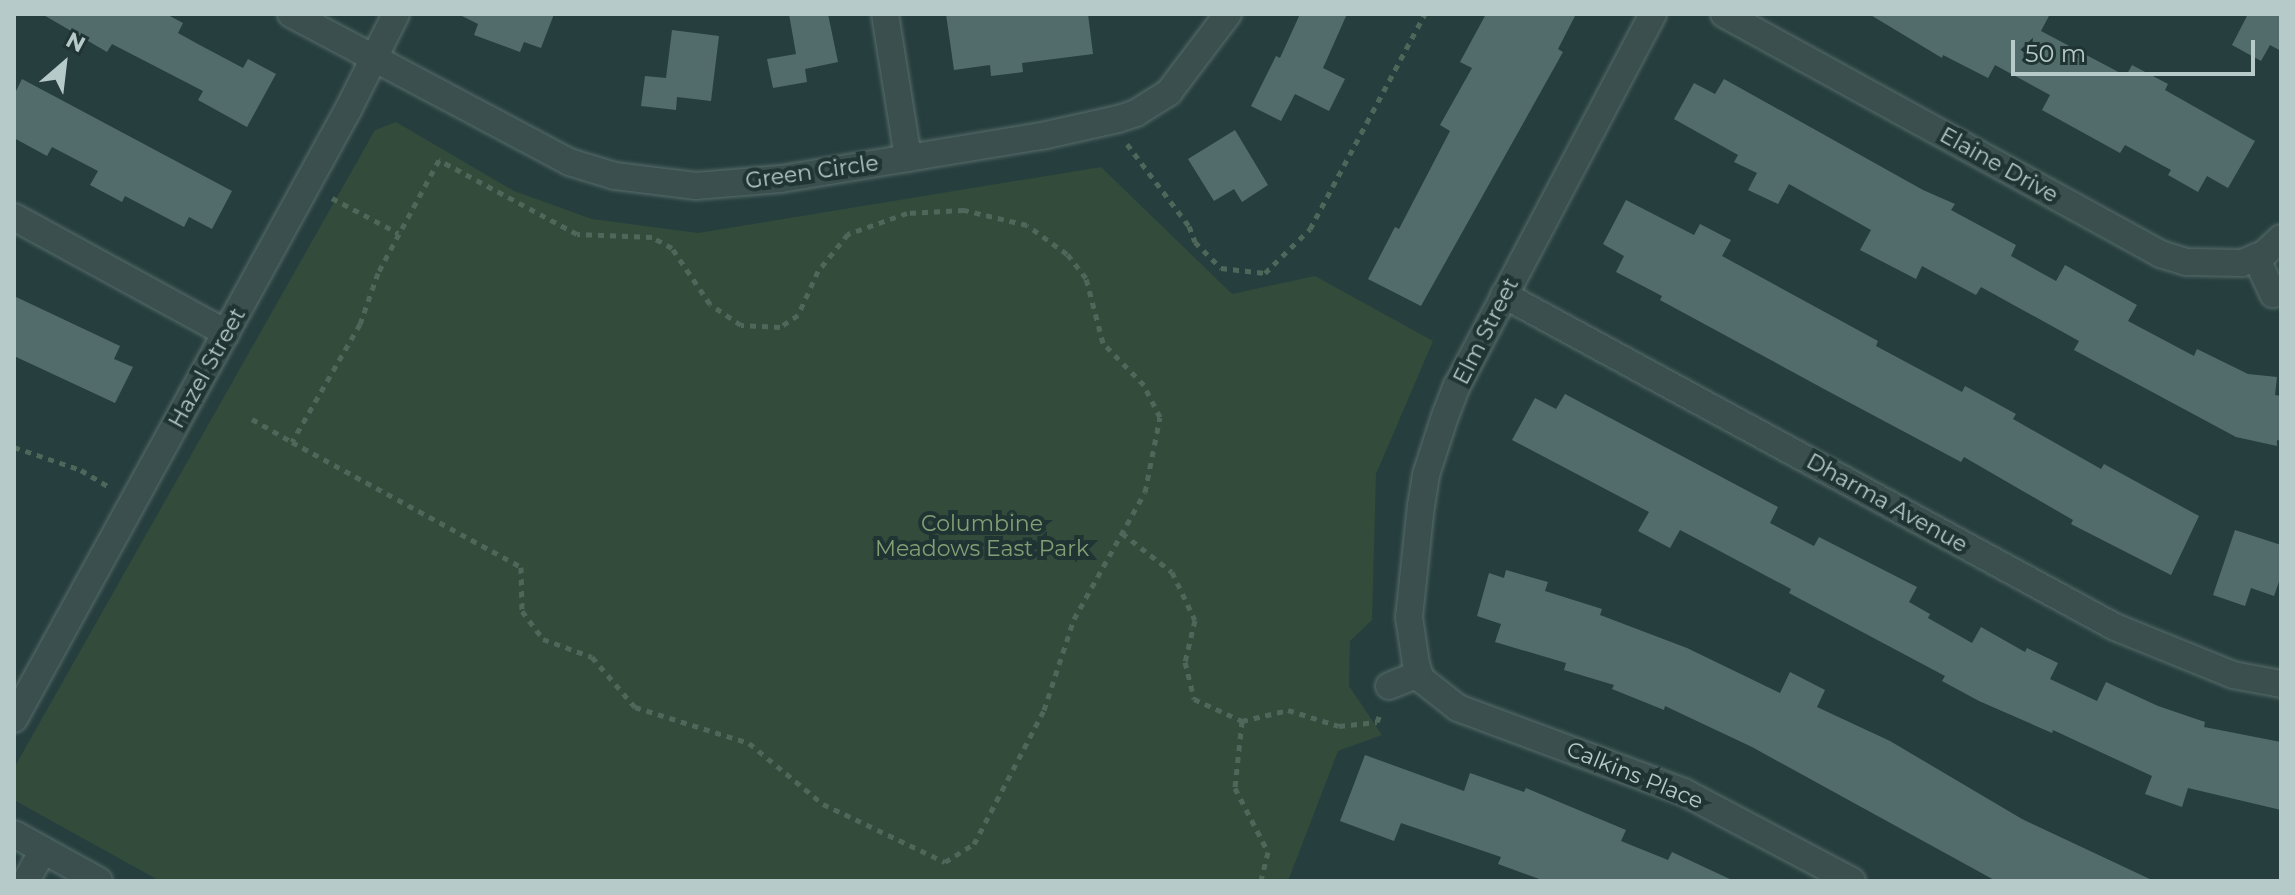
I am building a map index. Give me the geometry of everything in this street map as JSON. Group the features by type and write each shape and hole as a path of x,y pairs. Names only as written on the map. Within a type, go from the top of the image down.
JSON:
{"street":[{"name":"Green Circle","path":"291,14 569,162 650,183 696,186 781,179 908,158 1109,121 1136,113 1169,92 1228,14"},
{"name":"Hazel Street","path":"14,719 307,185 396,14"},
{"path":"885,14 908,158"},
{"name":"Elm Street","path":"1419,674 1409,617 1426,475 1457,385 1653,14"},
{"name":"Elaine Drive","path":"1724,14 2160,254 2215,265 2242,263 2256,257 2281,238"},
{"path":"14,217 226,333"},
{"path":"2256,257 2273,294"},
{"name":"Dharma Avenue","path":"1504,295 2115,627 2233,675 2281,684"},
{"path":"1389,686 1419,674"},
{"name":"Calkins Place","path":"1419,674 1434,693 1458,708 1684,792 1852,881"},
{"path":"14,834 99,881"},
{"path":"26,881 43,850"}],"path":[{"path":"1109,121 1189,226 1195,242 1221,268 1265,273 1310,229 1425,14"},
{"path":"252,419 292,442 521,567 522,611 543,639 592,657 635,707 749,743 823,804 945,862 974,844 1044,710 1074,619 1145,492 1160,417 1144,385 1103,343 1086,278 1067,254 1027,225 964,210 907,213 848,234 818,271 798,315 780,327 741,325 710,304 672,248 652,237 577,234 439,160 378,273 360,324 292,442"},
{"path":"307,185 398,233"},
{"path":"14,447 81,470 133,500"},
{"path":"1122,533 1172,572 1195,620 1185,662 1194,699 1242,721 1288,710 1339,726 1377,722 1389,686"},
{"path":"1242,721 1235,788 1268,852 1261,881"}],"green space":[{"name":"Columbine Meadows East Park","path":"396,122 514,191 592,219 698,233 1101,167 1232,294 1315,276 1433,341 1376,474 1372,620 1350,641 1349,686 1382,735 1338,751 1288,881 160,881 14,800 14,768 375,130"}],"building":[{"path":"42,14 166,14 183,23 178,33 196,43 243,68 248,59 276,74 247,127 198,100 203,91 112,44 107,52"},
{"path":"458,14 554,14 541,48 524,42 520,52 474,35 478,24"},
{"path":"789,14 828,14 838,62 805,69 807,82 773,88 767,59 796,54"},
{"path":"946,14 1088,14 1093,54 1022,63 1023,72 991,76 990,65 954,70"},
{"path":"1300,14 1347,14 1323,68 1345,79 1329,111 1295,94 1281,121 1251,106 1276,56 1280,58"},
{"path":"1486,14 1576,14 1558,49 1563,52 1421,306 1368,279 1395,227 1399,229 1450,131 1440,125 1472,68 1460,62"},
{"path":"1869,14 2050,14 2041,31 2126,76 2132,65 2168,84 2165,90 2255,141 2228,188 2207,176 2198,192 2168,175 2171,170 2125,145 2120,153 2042,110 2050,95 1995,65 1988,78 1943,55 1942,58"},
{"path":"2248,14 2281,14 2281,51 2270,45 2261,61 2232,45"},
{"path":"672,30 719,36 711,101 677,97 676,110 641,106 645,76 666,78"},
{"path":"22,79 232,191 212,229 189,217 184,227 125,196 122,202 90,185 98,171 52,147 47,156 14,138 14,95"},
{"path":"1724,79 1923,190 1955,204 1951,210 2016,245 2011,256 2056,281 2065,265 2137,305 2128,321 2194,356 2197,349 2248,374 2277,377 2275,395 2281,396 2281,441 2277,440 2277,446 2236,437 2074,350 2079,341 1981,287 1976,295 1922,266 1916,279 1860,250 1871,230 1789,184 1778,204 1748,190 1757,173 1734,162 1738,155 1674,119 1694,83 1715,94"},
{"path":"1235,130 1268,185 1242,202 1234,189 1214,201 1188,159"},
{"path":"1626,200 1694,235 1700,224 1731,240 1722,256 1878,341 1876,346 1962,392 1965,386 2016,414 2013,419 2101,469 2104,464 2199,516 2171,575 2071,524 2073,520 1964,457 1961,462 1660,300 1662,296 1616,272 1624,256 1603,244"},
{"path":"14,296 120,346 114,359 133,367 115,403 14,356"},
{"path":"1565,394 1778,507 1770,523 1814,546 1819,537 1917,587 1909,602 1930,614 1928,618 1972,643 1981,627 2025,652 2027,648 2058,663 2050,679 2097,701 2106,682 2158,706 2205,722 2204,727 2281,742 2281,810 2188,788 2182,807 2145,794 2152,776 2053,730 2052,733 1979,701 1942,681 1945,676 1789,593 1791,589 1680,530 1670,548 1638,531 1649,512 1512,440 1535,398 1556,409"},
{"path":"2235,530 2281,545 2281,576 2274,596 2251,588 2245,606 2213,595"},
{"path":"1506,570 1548,582 1545,591 1602,609 1600,615 1687,648 1780,693 1790,672 1825,690 1817,707 1890,741 2022,819 2154,881 1996,881 1752,747 1665,706 1664,710 1612,689 1614,685 1564,670 1566,663 1495,642 1501,624 1477,616 1489,573 1504,578"},
{"path":"1365,755 1464,791 1470,773 1524,792 1526,788 1626,830 1621,841 1668,860 1672,852 1734,881 1545,881 1498,864 1501,857 1401,823 1394,841 1340,821"}]}
